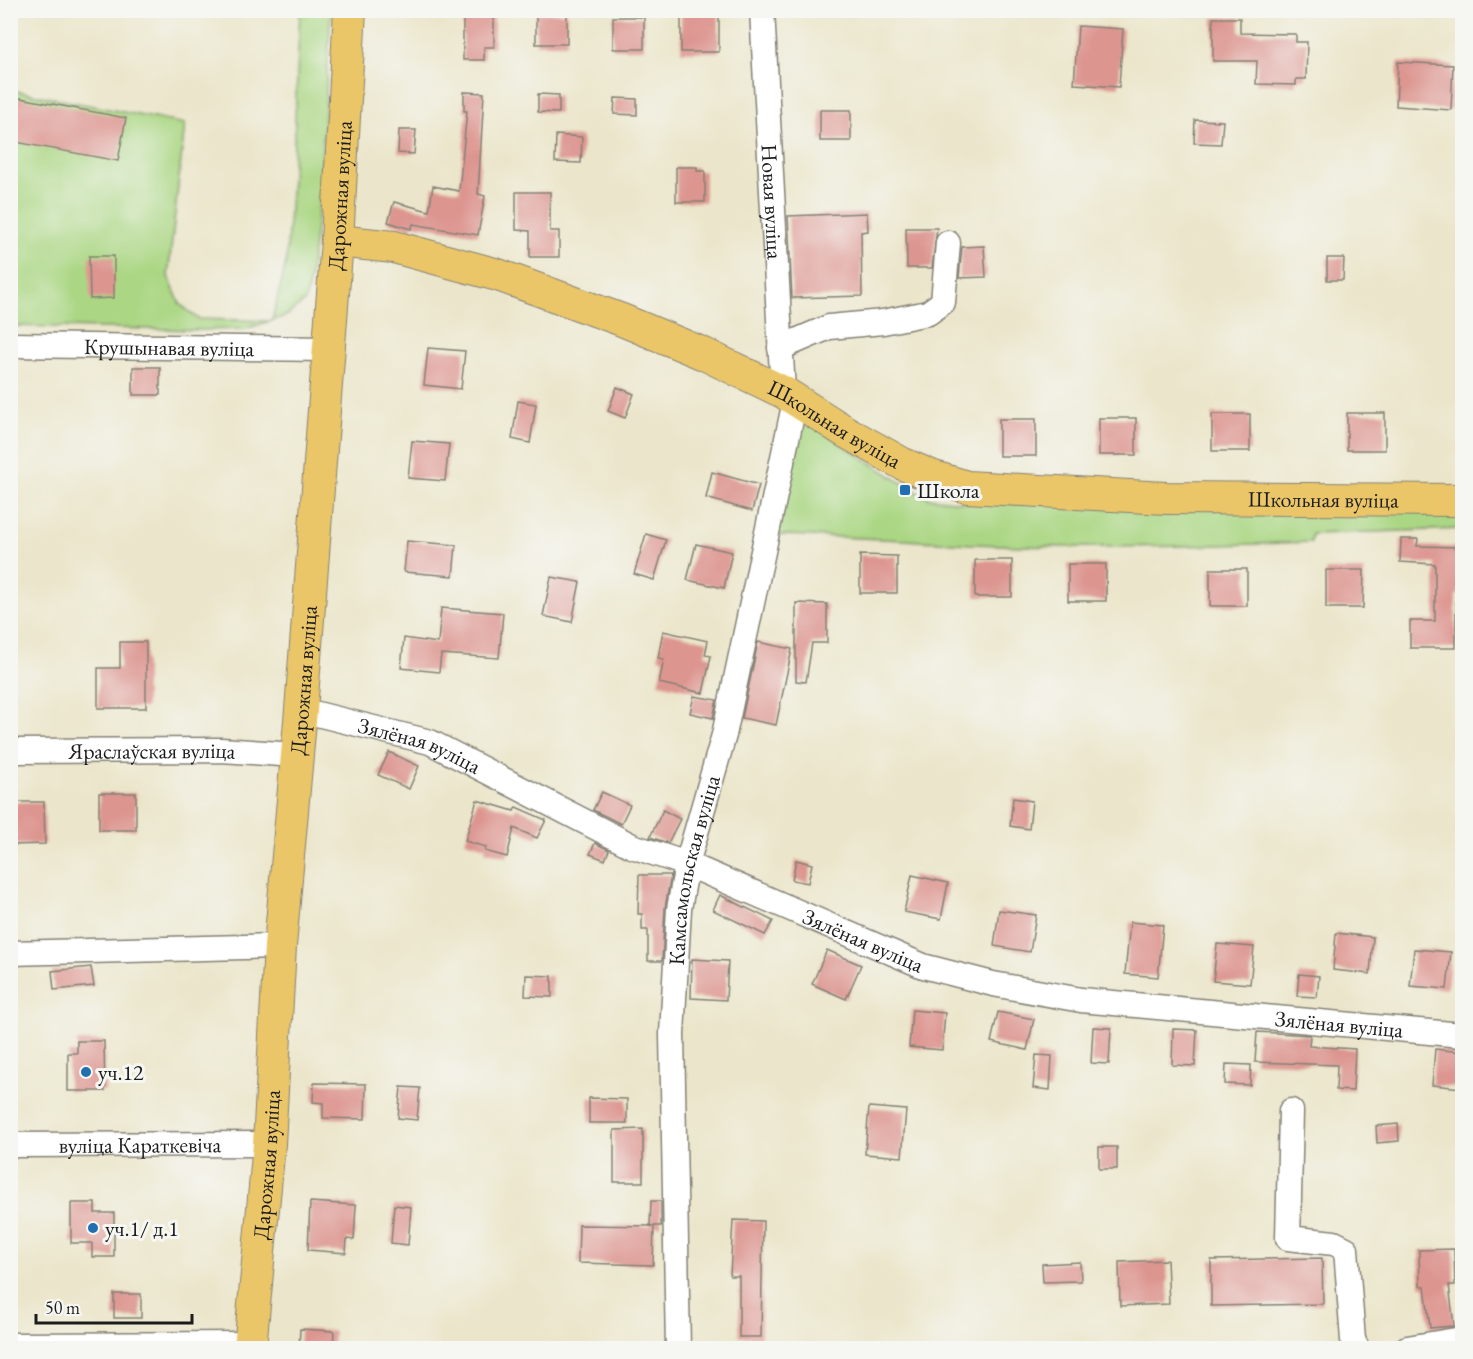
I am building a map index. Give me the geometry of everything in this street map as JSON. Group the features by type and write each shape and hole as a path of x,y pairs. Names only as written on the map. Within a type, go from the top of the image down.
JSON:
{"main road":[{"name":"Дарожная вуліца","path":"250,1346 269,1144 280,946 301,710 337,241 350,10"},
{"name":"Школьная вуліца","path":"337,241 394,247 498,275 653,333 704,354 789,396 903,464 931,476 967,487 1166,498 1462,500"}],"street":[{"name":"Новая вуліца","path":"762,10 780,348 789,396"},
{"path":"780,348 829,327 883,322 927,314 943,302 948,243"},
{"name":"Крушынавая вуліца","path":"10,345 327,349"},
{"name":"Камсамольская вуліца","path":"678,1348 672,1035 679,909 687,864 724,735 789,396"},
{"name":"Зялёная вуліца","path":"301,710 430,742 632,846 687,864 923,966 993,984 1081,1000 1462,1035"},
{"name":"Яраслаўская вуліца","path":"10,751 220,750 296,756"},
{"path":"10,953 280,946"},
{"path":"1291,1111 1288,1238 1334,1243 1346,1250 1353,1341 1357,1348"},
{"name":"вуліца Караткевіча","path":"10,1145 269,1144"},
{"path":"1407,1348 1462,1339"},
{"path":"10,1345 250,1346"}],"green space":[{"path":"300,11 331,11 319,204 309,284 305,301 286,316 272,320 286,262"},
{"path":"11,90 185,124 168,276 180,304 198,319 270,321 245,329 200,330 11,326"},
{"path":"804,420 929,498 968,503 1462,504 1462,529 1312,534 1311,542 1131,547 1023,546 772,535 788,456"}],"building":[{"path":"681,12 719,12 719,52 681,52"},
{"path":"536,13 567,13 567,44 536,44"},
{"path":"463,15 494,15 494,47 484,47 484,60 463,60"},
{"path":"613,17 644,17 644,49 613,49"},
{"path":"1213,18 1240,18 1240,33 1296,34 1296,42 1307,42 1306,79 1296,79 1296,85 1256,84 1257,61 1213,61"},
{"path":"1078,26 1123,29 1119,87 1074,84"},
{"path":"1398,62 1453,65 1451,110 1396,106"},
{"path":"464,92 484,93 478,194 485,196 478,235 413,224 411,229 388,222 394,202 429,211 433,186 459,191 467,111 464,111"},
{"path":"538,94 559,95 559,113 538,112"},
{"path":"10,96 126,118 118,161 10,141"},
{"path":"615,98 637,99 637,115 614,114"},
{"path":"820,110 851,110 851,141 820,141"},
{"path":"1195,120 1223,121 1221,144 1194,143"},
{"path":"399,130 416,130 414,154 398,153"},
{"path":"556,135 582,137 581,163 555,162"},
{"path":"676,167 697,167 697,171 705,171 705,202 676,202"},
{"path":"516,192 550,192 550,231 559,231 559,257 530,257 530,231 516,230"},
{"path":"867,213 868,231 861,232 862,296 792,298 788,216"},
{"path":"906,228 937,228 932,268 907,268"},
{"path":"984,246 986,277 959,278 962,247"},
{"path":"89,256 114,256 114,298 90,299"},
{"path":"1327,258 1344,258 1343,280 1327,280"},
{"path":"428,348 465,351 461,389 424,385"},
{"path":"133,367 160,367 160,395 133,395"},
{"path":"617,387 634,394 625,418 608,411"},
{"path":"518,401 536,404 530,443 512,439"},
{"path":"1347,413 1385,413 1385,450 1347,450"},
{"path":"1212,414 1250,414 1250,451 1212,451"},
{"path":"1099,418 1136,418 1136,455 1099,455"},
{"path":"999,419 1036,419 1036,456 999,456"},
{"path":"412,441 449,444 445,481 408,478"},
{"path":"712,472 759,485 752,511 706,498"},
{"path":"646,534 666,540 654,580 634,574"},
{"path":"1401,539 1418,539 1417,546 1460,547 1459,595 1456,595 1456,648 1410,648 1410,621 1435,621 1435,564 1400,562"},
{"path":"407,541 456,545 453,576 404,572"},
{"path":"696,544 732,552 724,588 687,580"},
{"path":"860,555 897,556 897,593 860,593"},
{"path":"975,560 1012,560 1012,597 975,597"},
{"path":"1068,564 1106,564 1106,601 1068,601"},
{"path":"1210,569 1247,569 1247,606 1210,606"},
{"path":"1326,570 1364,570 1363,608 1326,608"},
{"path":"551,577 580,582 572,622 543,616"},
{"path":"796,603 827,604 827,643 812,643 806,682 796,681"},
{"path":"441,608 503,613 499,658 441,654 439,672 401,668 404,638 438,643"},
{"path":"663,631 708,641 705,655 711,656 703,693 659,683 664,659 658,658"},
{"path":"120,642 146,642 146,708 98,708 98,668 120,668"},
{"path":"758,642 792,649 776,725 742,718"},
{"path":"694,696 717,700 713,718 690,713"},
{"path":"389,752 419,766 409,789 378,775"},
{"path":"602,792 630,805 621,824 593,810"},
{"path":"99,793 136,793 136,830 99,830"},
{"path":"1013,798 1032,801 1029,829 1010,826"},
{"path":"477,800 514,811 516,807 546,820 537,838 514,828 507,857 485,851 486,847 465,841"},
{"path":"10,802 44,802 45,844 10,845"},
{"path":"663,810 680,819 668,843 650,837"},
{"path":"595,843 609,850 605,860 590,854"},
{"path":"796,860 812,864 808,883 792,880"},
{"path":"639,875 671,875 665,908 662,961 648,961 648,930 642,930 642,914 638,914"},
{"path":"912,875 948,883 941,919 904,912"},
{"path":"720,895 773,921 765,935 713,910"},
{"path":"999,910 1036,915 1030,952 994,946"},
{"path":"1130,922 1163,925 1158,977 1125,974"},
{"path":"1336,933 1373,937 1370,974 1333,970"},
{"path":"1217,944 1254,947 1250,984 1213,981"},
{"path":"1414,949 1451,952 1447,989 1410,986"},
{"path":"827,950 861,965 846,999 812,984"},
{"path":"692,959 728,961 726,1000 691,998"},
{"path":"91,967 94,986 54,990 52,971"},
{"path":"1299,974 1319,976 1317,997 1297,996"},
{"path":"526,975 552,976 552,997 525,996"},
{"path":"912,1010 945,1013 942,1050 909,1047"},
{"path":"998,1012 1034,1019 1027,1050 991,1042"},
{"path":"1093,1027 1111,1028 1109,1064 1091,1063"},
{"path":"1173,1029 1197,1030 1195,1066 1172,1065"},
{"path":"1257,1032 1310,1035 1309,1046 1355,1049 1353,1091 1336,1090 1337,1065 1255,1062"},
{"name":"уч.12","path":"77,1041 104,1041 105,1091 68,1091 68,1053 77,1053"},
{"path":"1435,1049 1462,1052 1462,1088 1432,1085"},
{"path":"1036,1055 1052,1056 1050,1090 1033,1088"},
{"path":"1226,1064 1251,1065 1250,1085 1225,1084"},
{"path":"314,1083 366,1084 365,1119 323,1118 323,1103 313,1102"},
{"path":"401,1087 420,1088 417,1120 398,1118"},
{"path":"589,1098 627,1099 627,1123 589,1123"},
{"path":"869,1107 906,1110 902,1157 865,1154"},
{"path":"1398,1124 1399,1141 1377,1143 1376,1126"},
{"path":"643,1129 643,1182 614,1182 614,1130"},
{"path":"1099,1147 1117,1147 1117,1169 1099,1169"},
{"path":"651,1201 661,1201 661,1226 650,1226"},
{"path":"310,1202 356,1205 354,1240 347,1239 346,1253 308,1250"},
{"name":"уч.1/ д.1","path":"71,1203 95,1203 95,1213 114,1213 114,1257 92,1257 92,1243 71,1243"},
{"path":"394,1205 411,1207 408,1245 391,1243"},
{"path":"733,1220 763,1221 761,1337 739,1337 739,1276 730,1276"},
{"path":"579,1225 654,1226 653,1265 578,1263"},
{"path":"1454,1249 1455,1285 1449,1285 1454,1326 1430,1328 1425,1286 1420,1286 1419,1250"},
{"path":"1322,1258 1323,1304 1211,1306 1211,1260"},
{"path":"1167,1260 1169,1304 1120,1306 1119,1262"},
{"path":"1080,1262 1081,1281 1043,1282 1042,1264"},
{"path":"114,1294 141,1294 141,1318 114,1318"},
{"path":"300,1329 334,1331 333,1348 299,1348"}],"place":[{"name":"Школа","path":"905,490"},
{"name":"уч.12","path":"86,1072"},
{"name":"уч.1/ д.1","path":"93,1228"}]}
